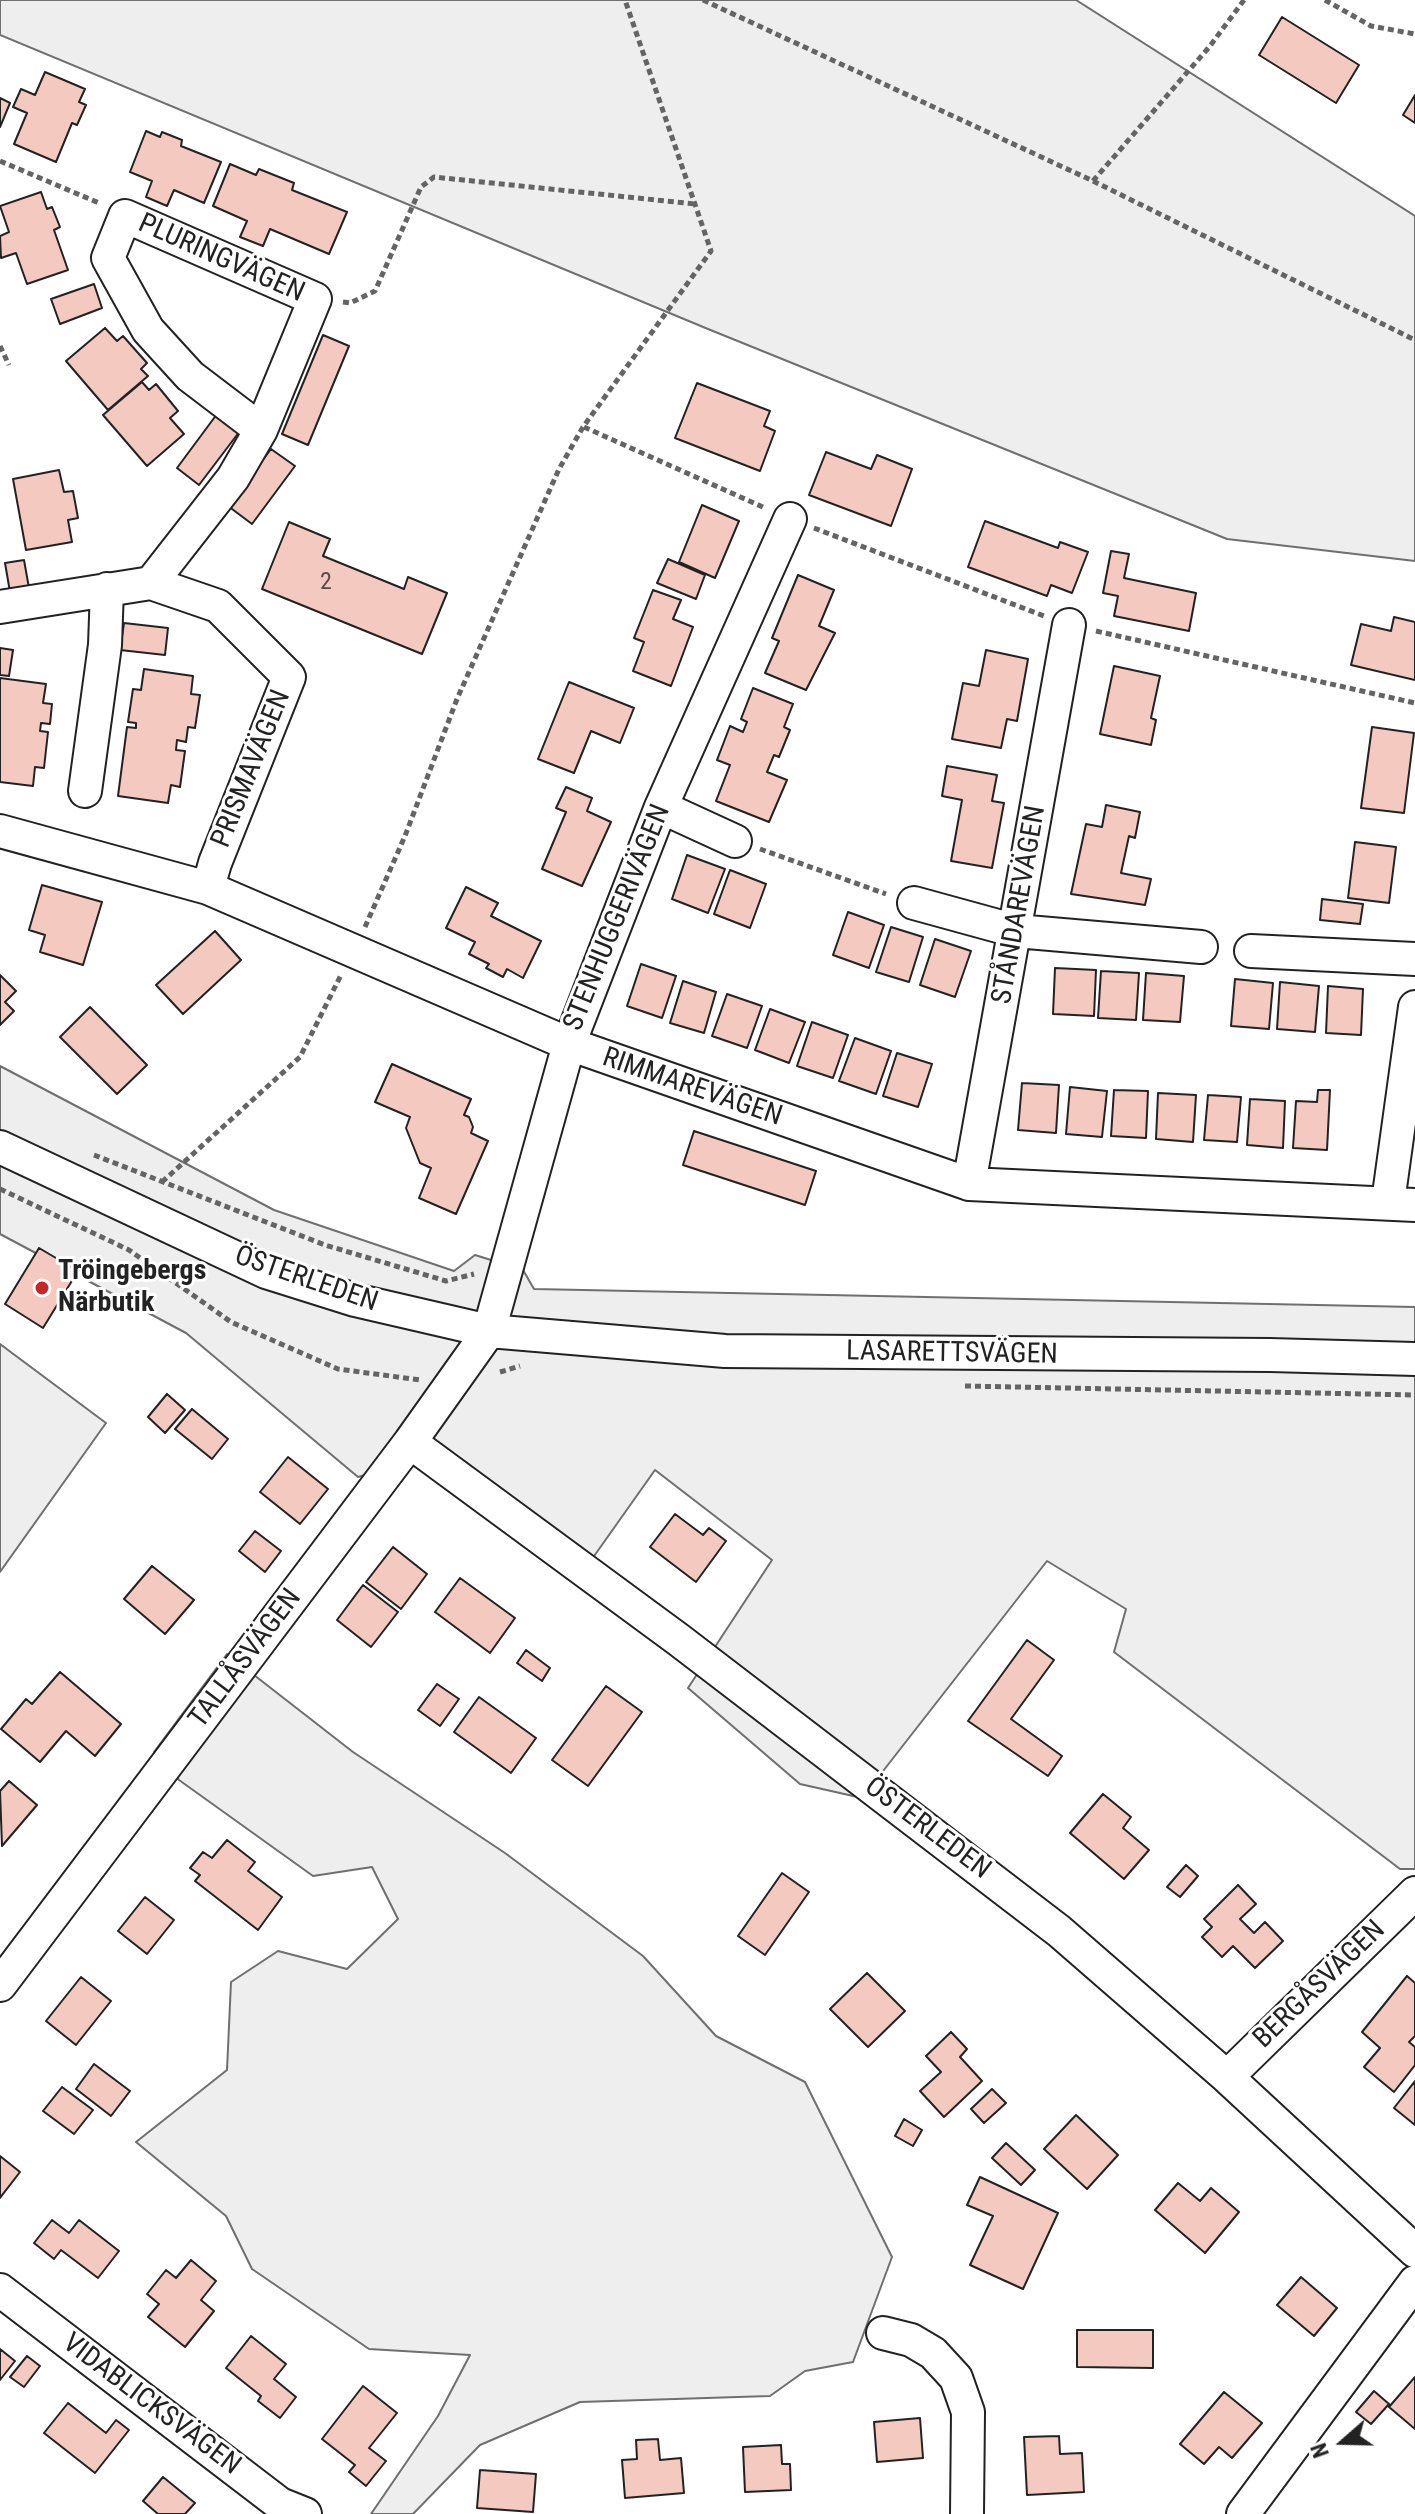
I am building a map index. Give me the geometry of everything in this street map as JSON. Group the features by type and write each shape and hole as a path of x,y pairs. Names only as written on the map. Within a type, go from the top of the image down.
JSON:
{"street":[{"name":"PLURINGVÄGEN","path":"151,583 233,478 261,430 315,299 125,216 108,258 148,330 190,376 261,430"},
{"name":"STENHUGGERIVÄGEN","path":"489,1331 569,1044 661,807 790,519"},
{"path":"0,607 151,583"},
{"name":"PRISMAVÄGEN","path":"151,583 218,606 289,677 215,863 208,888"},
{"path":"85,791 105,645 107,589"},
{"name":"STÅNDAREVÄGEN","path":"969,1184 1069,625"},
{"path":"661,807 735,841"},
{"name":"RIMMAREVÄGEN","path":"0,831 208,888 569,1044 969,1184 1402,1204"},
{"path":"914,903 1016,931 1201,947"},
{"path":"1251,951 1415,959"},
{"path":"1402,1204 1415,1007"},
{"name":"ÖSTERLEDEN","path":"0,1147 266,1272 355,1300 489,1331"},
{"name":"LASARETTSVÄGEN","path":"489,1331 725,1351 1415,1359"},
{"name":"TALLÅSVÄGEN","path":"0,1985 410,1442 489,1331"},
{"name":"ÖSTERLEDEN","path":"410,1442 679,1640 1059,1931 1227,2077 1415,2251"},
{"name":"BERGÅSVÄGEN","path":"1227,2077 1415,1893"},
{"path":"1243,2514 1415,2282"},
{"name":"VIDABLICKSVÄGEN","path":"0,2290 280,2504 305,2514"},
{"path":"883,2333 911,2340 933,2353 956,2378 968,2412 967,2514"}],"path":[{"path":"504,1279 482,1272 446,1281 325,1245 161,1183 300,1057 354,950 405,836 457,699 559,469 583,427 711,251 625,0"},
{"path":"703,0 1093,181 1415,340"},
{"path":"1093,181 1210,46 1244,0"},
{"path":"1325,0 1371,26 1415,34"},
{"path":"0,161 54,182 125,216"},
{"path":"315,299 350,303 375,291 421,187 434,177 695,204"},
{"path":"0,346 9,365"},
{"path":"583,427 790,519 1069,625 1415,703"},
{"path":"735,841 914,903"},
{"path":"0,1189 129,1250 231,1322 338,1369 451,1385"}],"shaded area":[{"path":"0,0 1076,0 1415,216 1415,561 1227,539 708,329 0,35"},
{"path":"0,1066 274,1210 454,1271 475,1255 523,1270 534,1289 1415,1307 1415,1869 1400,1869 1114,1652 1126,1609 1047,1561 862,1798 800,1784 688,1688 772,1560 655,1470 592,1559 445,1452 358,1477 186,1333 0,1234"},
{"path":"0,1344 106,1423 0,1572"},
{"path":"227,1654 353,1752 505,1853 643,1956 716,2036 805,2082 892,2257 853,2362 805,2371 770,2396 580,2402 480,2445 413,2514 371,2514 438,2416 470,2355 369,2349 252,2269 226,2216 136,2142 227,2070 231,1982 278,1951 347,1969 398,1919 372,1867 313,1876 179,1780 154,1752"}],"building":[{"path":"1282,17 1359,65 1336,103 1259,55"},
{"path":"45,72 85,89 79,102 86,105 77,125 72,123 56,162 14,144 27,113 13,107 21,89 35,95"},
{"path":"1415,95 1415,123 1403,115"},
{"path":"0,98 10,103 0,127"},
{"path":"146,131 160,137 162,132 182,140 181,146 221,162 204,203 174,190 167,206 146,197 152,181 130,172"},
{"path":"230,164 256,175 259,169 294,183 292,190 347,212 329,254 270,229 263,246 240,237 247,221 213,206"},
{"path":"41,192 47,209 52,207 60,227 54,230 68,270 27,284 16,253 1,258 0,236 9,232 0,206"},
{"path":"94,284 102,308 60,324 51,299"},
{"path":"105,328 117,341 123,336 147,363 141,369 148,376 108,410 66,361"},
{"path":"323,335 349,346 308,445 282,434"},
{"path":"142,382 149,390 156,384 178,411 170,418 184,434 147,466 103,415"},
{"path":"697,383 770,411 764,426 775,431 760,471 675,438"},
{"path":"220,410 243,427 199,485 177,468"},
{"path":"271,449 295,466 252,524 228,506"},
{"path":"826,452 871,469 877,455 912,469 891,526 809,495"},
{"path":"59,470 64,492 73,491 78,518 68,520 72,542 26,550 13,479"},
{"path":"702,505 739,521 715,578 679,562"},
{"path":"985,521 1058,548 1060,542 1088,552 1072,593 1051,585 1047,596 968,567"},
{"path":"289,522 330,539 323,556 404,589 408,577 447,593 422,654 262,589"},
{"path":"1111,551 1129,554 1124,578 1196,593 1189,631 1114,616 1118,596 1103,593"},
{"path":"668,559 705,575 696,599 657,583"},
{"path":"24,560 29,588 10,592 5,563"},
{"path":"798,575 834,590 819,626 835,633 806,690 765,673 779,641 772,638"},
{"path":"653,590 681,600 673,619 693,627 671,686 633,671 644,642 634,638"},
{"path":"1394,617 1415,622 1415,680 1351,665 1361,624 1391,631"},
{"path":"124,623 168,628 165,655 120,650"},
{"path":"0,648 13,650 9,676 0,675"},
{"path":"986,650 1028,659 1017,721 1007,719 1001,748 952,739 963,683 979,686"},
{"path":"1114,666 1160,676 1151,718 1156,720 1151,745 1100,734"},
{"path":"144,669 193,676 191,694 200,695 195,728 188,727 186,742 177,740 176,750 185,751 180,787 171,785 168,803 118,796 127,727 136,728 136,723 128,722 133,689 141,690"},
{"path":"0,678 46,684 43,703 52,704 50,724 41,723 40,731 48,732 44,768 35,767 33,786 0,782"},
{"path":"569,682 634,708 620,743 591,731 574,773 538,759"},
{"path":"753,688 793,704 784,727 790,730 779,757 774,755 767,772 787,780 769,822 716,801 730,765 717,760 730,726 743,732 747,722 741,719"},
{"path":"1372,727 1414,733 1404,813 1361,808"},
{"path":"947,766 997,775 992,801 1004,803 992,868 951,861 962,800 942,796"},
{"path":"566,787 592,798 587,811 611,822 582,886 542,869 566,812 556,808"},
{"path":"1106,805 1140,812 1135,838 1129,836 1121,873 1151,879 1145,905 1071,894 1086,824 1102,827"},
{"path":"1355,842 1396,847 1389,903 1348,898"},
{"path":"687,855 725,869 708,913 672,899"},
{"path":"730,870 766,884 750,928 714,914"},
{"path":"42,885 102,902 83,965 40,952 45,935 29,930"},
{"path":"466,887 498,903 491,916 541,941 523,978 507,969 503,977 486,968 489,964 469,954 475,942 446,928"},
{"path":"1322,899 1363,904 1360,924 1320,920"},
{"path":"848,912 884,925 869,968 833,955"},
{"path":"891,927 923,937 909,982 876,972"},
{"path":"215,931 241,960 183,1014 156,985"},
{"path":"935,939 971,951 955,997 920,985"},
{"path":"641,964 676,976 662,1018 627,1006"},
{"path":"1055,968 1096,970 1094,1016 1053,1014"},
{"path":"1101,971 1139,973 1136,1020 1098,1018"},
{"path":"1146,973 1184,976 1180,1022 1143,1020"},
{"path":"0,975 16,991 5,1002 14,1011 0,1025"},
{"path":"1235,979 1273,983 1269,1029 1231,1026"},
{"path":"683,981 716,992 704,1033 670,1023"},
{"path":"1280,982 1319,986 1315,1032 1277,1029"},
{"path":"1328,986 1363,989 1361,1035 1326,1033"},
{"path":"727,994 762,1006 747,1048 712,1036"},
{"path":"90,1007 147,1065 117,1094 60,1037"},
{"path":"770,1009 805,1022 789,1063 755,1050"},
{"path":"812,1022 848,1035 833,1078 797,1066"},
{"path":"855,1038 891,1051 876,1094 839,1081"},
{"path":"897,1053 932,1064 918,1107 883,1096"},
{"path":"392,1064 471,1099 464,1115 469,1117 473,1127 471,1133 488,1141 456,1214 419,1198 431,1168 420,1163 406,1128 410,1117 375,1102"},
{"path":"1022,1083 1059,1085 1056,1133 1018,1130"},
{"path":"1070,1087 1107,1091 1102,1137 1066,1134"},
{"path":"1114,1090 1148,1091 1146,1138 1111,1136"},
{"path":"1318,1090 1330,1090 1327,1150 1293,1148 1296,1101 1317,1102"},
{"path":"1158,1093 1196,1095 1193,1142 1156,1139"},
{"path":"1208,1095 1241,1097 1237,1142 1204,1140"},
{"path":"1250,1099 1285,1101 1283,1148 1247,1145"},
{"path":"694,1131 816,1171 805,1205 683,1165"},
{"name":"Tröingebergs Närbutik","path":"39,1248 78,1271 43,1328 5,1304"},
{"path":"167,1394 185,1410 165,1433 148,1417"},
{"path":"192,1409 228,1439 212,1459 175,1429"},
{"path":"288,1457 328,1489 300,1524 260,1492"},
{"path":"675,1514 703,1535 709,1528 726,1541 696,1582 650,1547"},
{"path":"255,1531 281,1551 265,1572 239,1551"},
{"path":"393,1547 427,1574 401,1609 366,1582"},
{"path":"152,1566 194,1600 165,1634 124,1599"},
{"path":"460,1578 515,1618 490,1653 435,1612"},
{"path":"363,1585 398,1612 371,1647 337,1620"},
{"path":"1027,1640 1054,1660 1011,1719 1062,1756 1048,1776 968,1721"},
{"path":"526,1650 550,1668 542,1681 517,1663"},
{"path":"60,1672 121,1724 95,1756 66,1731 40,1762 1,1729 26,1699 32,1704"},
{"path":"437,1684 459,1699 440,1726 418,1710"},
{"path":"606,1686 642,1712 588,1786 552,1760"},
{"path":"479,1697 536,1738 511,1773 454,1732"},
{"path":"9,1781 37,1805 2,1846 0,1791"},
{"path":"1103,1794 1131,1817 1123,1828 1149,1850 1124,1879 1070,1833"},
{"path":"227,1840 255,1862 248,1871 282,1897 258,1930 195,1881 200,1875 190,1868 203,1852 212,1858"},
{"path":"1186,1865 1198,1876 1180,1897 1167,1887"},
{"path":"782,1873 809,1892 765,1955 738,1936"},
{"path":"1238,1885 1256,1904 1240,1919 1254,1933 1265,1922 1283,1941 1255,1968 1233,1946 1222,1957 1202,1937 1212,1927 1204,1919"},
{"path":"145,1897 174,1920 147,1954 118,1931"},
{"path":"867,1973 905,2011 868,2047 830,2009"},
{"path":"1407,1976 1415,1983 1415,2036 1409,2042 1415,2047 1415,2065 1394,2092 1364,2067 1380,2048 1362,2032"},
{"path":"81,1977 111,2001 76,2045 46,2021"},
{"path":"951,2032 967,2049 960,2057 982,2081 944,2117 920,2091 941,2072 926,2056"},
{"path":"94,2064 130,2091 111,2116 76,2089"},
{"path":"1415,2081 1415,2125 1394,2108"},
{"path":"62,2087 93,2110 74,2134 43,2111"},
{"path":"992,2089 1006,2103 984,2123 971,2109"},
{"path":"1076,2115 1118,2155 1087,2189 1044,2149"},
{"path":"904,2119 922,2130 913,2146 895,2136"},
{"path":"1006,2143 1035,2170 1021,2185 992,2158"},
{"path":"0,2156 20,2172 0,2198"},
{"path":"980,2177 1058,2213 1023,2289 970,2265 993,2216 967,2205"},
{"path":"1178,2183 1200,2201 1211,2188 1239,2212 1205,2253 1155,2210"},
{"path":"52,2220 69,2233 79,2220 119,2251 98,2278 61,2250 54,2259 34,2243"},
{"path":"191,2260 216,2281 201,2300 214,2311 185,2347 148,2317 159,2304 147,2294 166,2270 176,2278"},
{"path":"1301,2277 1337,2308 1314,2336 1277,2305"},
{"path":"1077,2330 1153,2330 1153,2368 1077,2367"},
{"path":"251,2336 286,2364 274,2379 296,2397 280,2418 258,2401 261,2396 226,2368"},
{"path":"0,2349 15,2361 0,2380"},
{"path":"27,2356 40,2366 24,2387 10,2377"},
{"path":"1415,2377 1415,2429 1389,2407"},
{"path":"363,2386 397,2413 369,2448 386,2461 366,2486 349,2472 355,2465 322,2439"},
{"path":"1374,2391 1389,2404 1371,2424 1356,2412"},
{"path":"1224,2392 1262,2423 1232,2458 1219,2447 1204,2464 1180,2444"},
{"path":"68,2403 106,2433 116,2420 129,2430 95,2473 44,2433"},
{"path":"920,2418 923,2458 877,2462 874,2422"},
{"path":"1059,2436 1060,2454 1082,2453 1084,2492 1027,2495 1024,2437"},
{"path":"658,2439 660,2460 681,2458 684,2493 625,2498 622,2460 637,2459 636,2440"},
{"path":"781,2445 782,2464 790,2464 791,2490 745,2492 743,2447"},
{"path":"480,2470 536,2474 533,2512 477,2508"},
{"path":"163,2477 195,2503 185,2514 158,2514 143,2501"}],"place":[{"name":"Tröingebergs Närbutik","path":"42,1288"}]}
